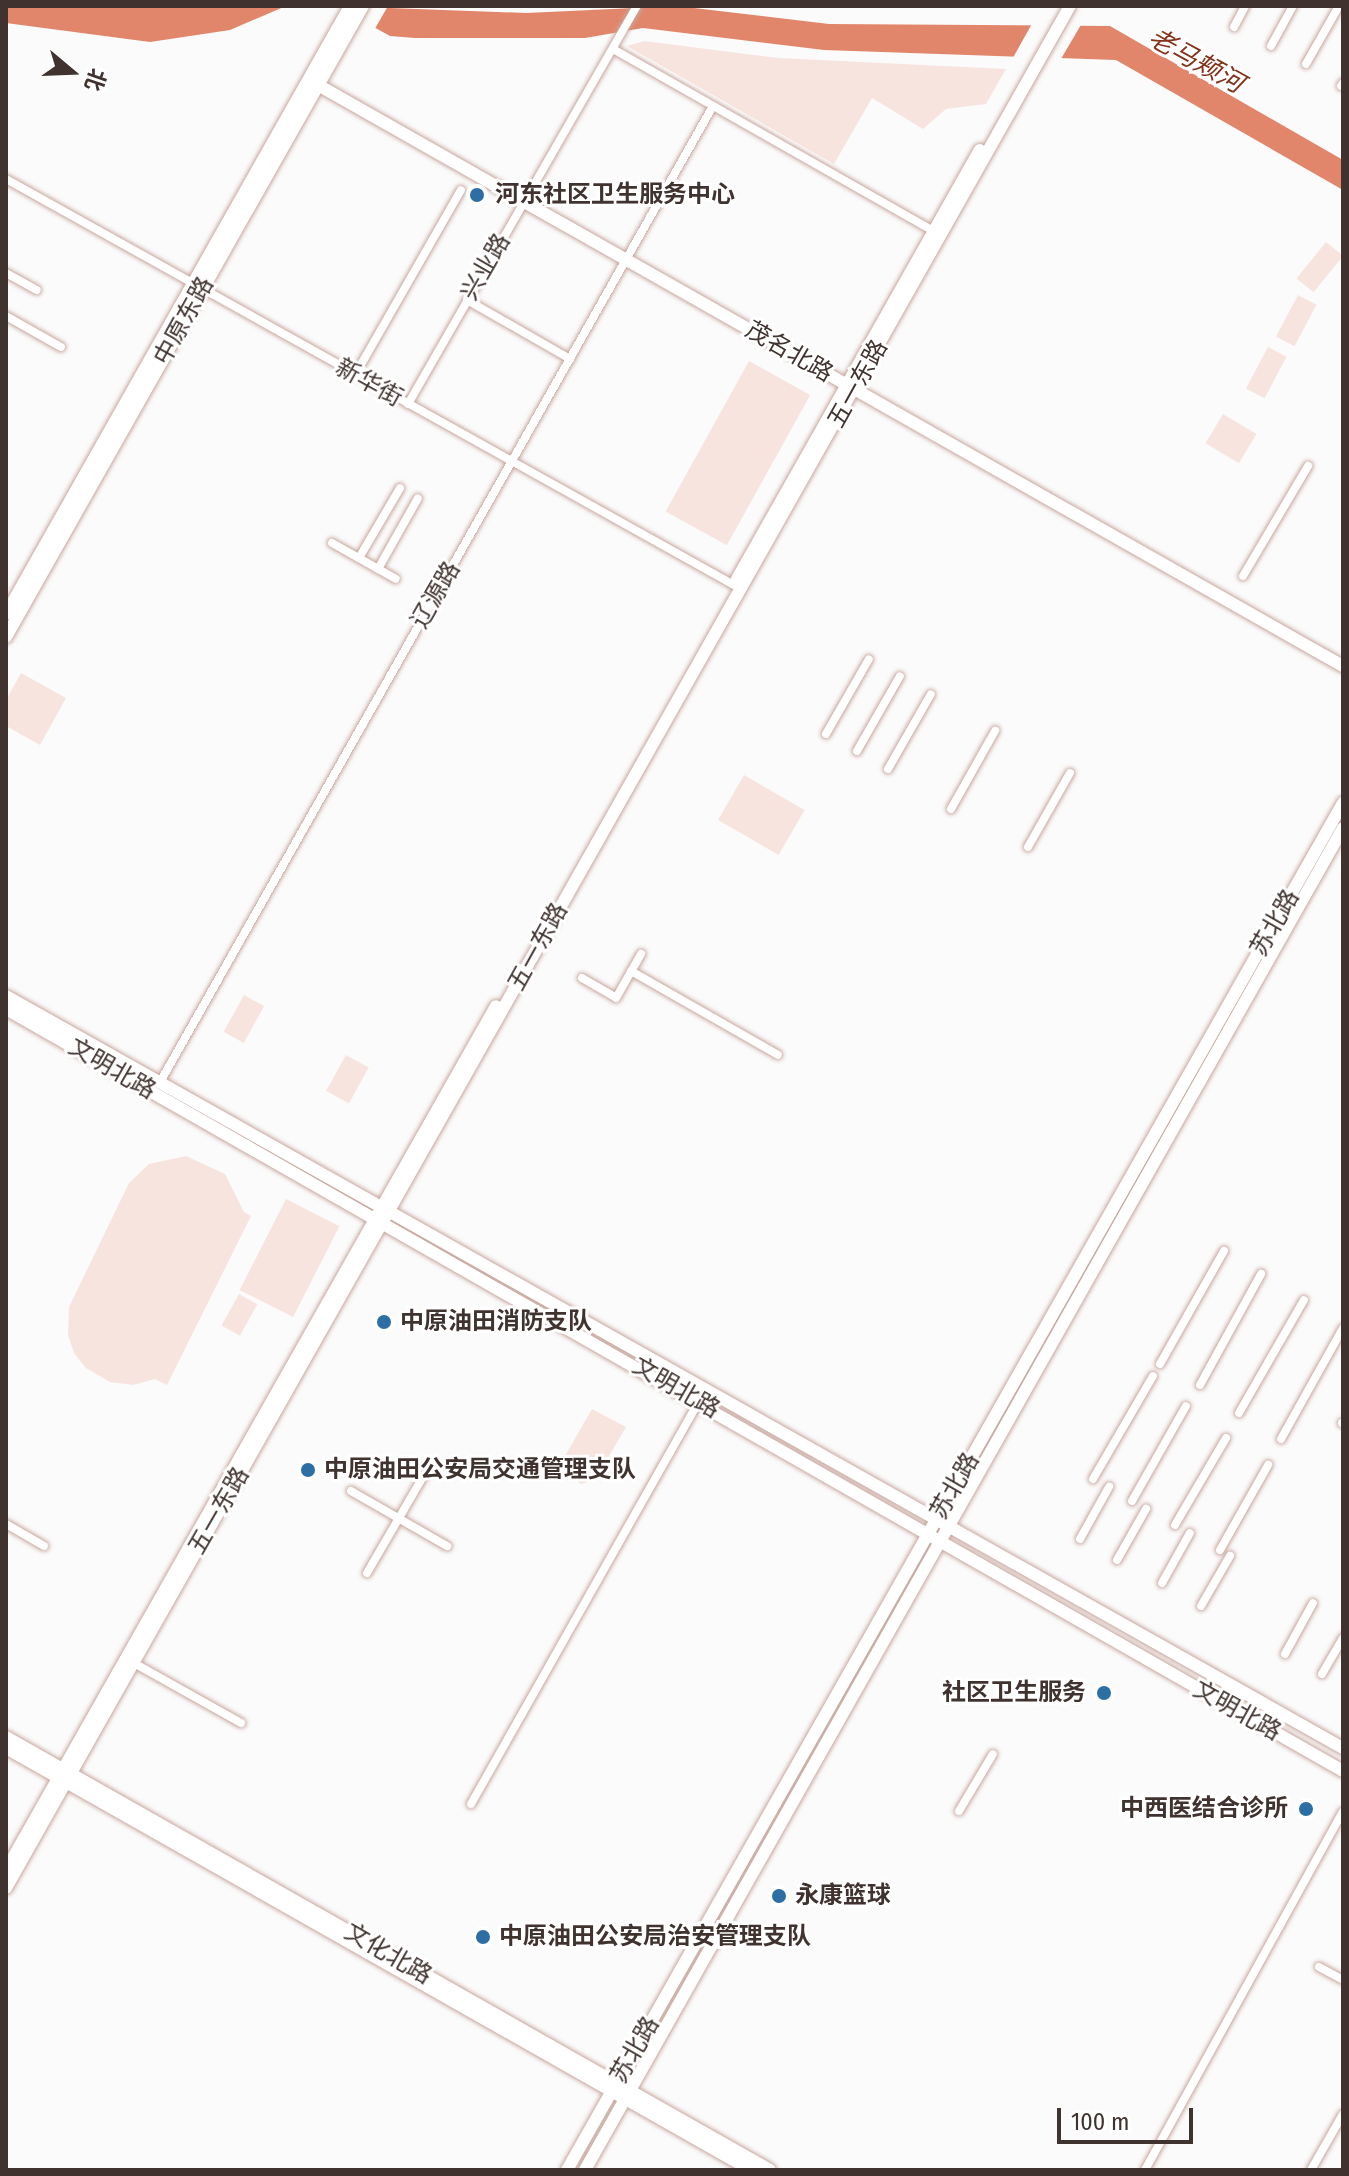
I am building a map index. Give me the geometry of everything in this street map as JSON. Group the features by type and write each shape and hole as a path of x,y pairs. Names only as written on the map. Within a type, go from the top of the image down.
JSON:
{"street":[{"name":"中原东路","path":"6,637 350,15 363,6"},
{"name":"兴业路","path":"408,404 637,6"},
{"name":"五一东路","path":"1058,20 1061,6"},
{"name":"五一东路","path":"6,1870 132,1662 850,387 1058,20 1070,6"},
{"path":"1234,27 1245,6"},
{"path":"1271,46 1293,6"},
{"path":"1306,64 1339,6"},
{"name":"中原东路","path":"6,614 318,85 350,15"},
{"path":"613,49 934,231"},
{"name":"五一东路","path":"6,1888 65,1776 382,1217 734,585 850,387 934,231 1031,68"},
{"name":"茂名北路","path":"318,85 1343,666"},
{"name":"辽源路","path":"159,1084 713,106"},
{"name":"新华街","path":"6,179 734,585"},
{"path":"355,375 461,190"},
{"path":"6,273 37,290"},
{"path":"467,300 570,359"},
{"path":"6,316 61,347"},
{"path":"1243,576 1308,466"},
{"path":"359,558 400,488"},
{"path":"378,569 418,498"},
{"path":"332,543 396,579"},
{"path":"826,734 869,659"},
{"path":"857,751 900,676"},
{"path":"888,769 931,694"},
{"path":"951,809 995,731"},
{"path":"1028,847 1070,773"},
{"name":"苏北路","path":"585,2170 940,1540 942,1522 1343,803"},
{"name":"苏北路","path":"567,2170 928,1532 942,1522 1343,828"},
{"path":"582,978 616,998 641,954"},
{"path":"631,971 778,1055"},
{"name":"文明北路","path":"6,996 698,1401 1343,1771"},
{"name":"文明北路","path":"6,1009 942,1522 1343,1748"},
{"path":"1160,1364 1224,1251"},
{"path":"1200,1385 1261,1274"},
{"path":"1239,1413 1304,1300"},
{"path":"1281,1439 1343,1328"},
{"path":"1093,1479 1153,1376"},
{"path":"471,1804 698,1401"},
{"path":"1132,1501 1186,1406"},
{"path":"1175,1525 1226,1438"},
{"path":"1220,1550 1268,1465"},
{"path":"367,1573 424,1475"},
{"path":"1080,1539 1109,1487"},
{"path":"351,1491 447,1546"},
{"path":"1117,1560 1146,1509"},
{"path":"6,1524 44,1546"},
{"path":"1162,1583 1190,1533"},
{"path":"1201,1606 1230,1556"},
{"path":"1285,1654 1313,1603"},
{"path":"1322,1674 1343,1638"},
{"path":"132,1662 241,1723"},
{"name":"文化北路","path":"6,1737 65,1776 628,2095 751,2170"},
{"name":"文化北路","path":"6,1748 65,1776"},
{"path":"959,1811 993,1754"},
{"path":"1145,2170 1343,1812"},
{"path":"1319,1967 1343,1980"},
{"name":"文化北路","path":"628,2095 770,2170"},
{"path":"1311,2170 1343,2114"}],"shaded area":[{"path":"6,6 286,6 230,30 150,42 6,23"},
{"path":"336,6 526,13 677,6 829,24 1110,26 1343,160 1343,190 1116,60 824,50 643,28 585,38 415,38 390,36"},
{"path":"644,41 778,58 1006,69 986,104 946,109 923,129 872,98 834,164 627,46"},
{"path":"1326,242 1343,256 1314,292 1296,279"},
{"path":"1298,295 1317,305 1294,346 1276,336"},
{"path":"1268,347 1287,357 1264,398 1246,388"},
{"path":"749,361 810,395 727,545 666,511"},
{"path":"1223,414 1256,434 1239,463 1205,443"},
{"path":"21,673 66,698 40,745 6,726 6,700"},
{"path":"744,775 805,810 779,855 718,820"},
{"path":"244,995 264,1006 244,1043 224,1032"},
{"path":"346,1055 369,1068 349,1103 326,1091"},
{"path":"186,1156 225,1174 244,1212 251,1216 167,1385 155,1379 133,1385 110,1382 86,1368 74,1353 68,1335 69,1307 129,1183 149,1164"},
{"path":"286,1199 339,1226 293,1317 240,1290"},
{"path":"239,1294 257,1304 240,1336 222,1325"},
{"path":"592,1409 626,1427 595,1480 581,1484 558,1468"}],"pier":[{"path":"332,6 388,6 373,32"},
{"path":"1033,22 1082,23 1058,64 1010,63"}],"place":[{"name":"河东社区卫生服务中心","path":"477,195"},
{"name":"中原油田消防支队","path":"384,1322"},
{"name":"中原油田公安局交通管理支队","path":"308,1470"},
{"name":"社区卫生服务","path":"1104,1693"},
{"name":"中西医结合诊所","path":"1306,1809"},
{"name":"永康篮球","path":"779,1896"},
{"name":"中原油田公安局治安管理支队","path":"483,1937"}],"water label":[{"name":"老马颊河","path":"1196,61"}]}
